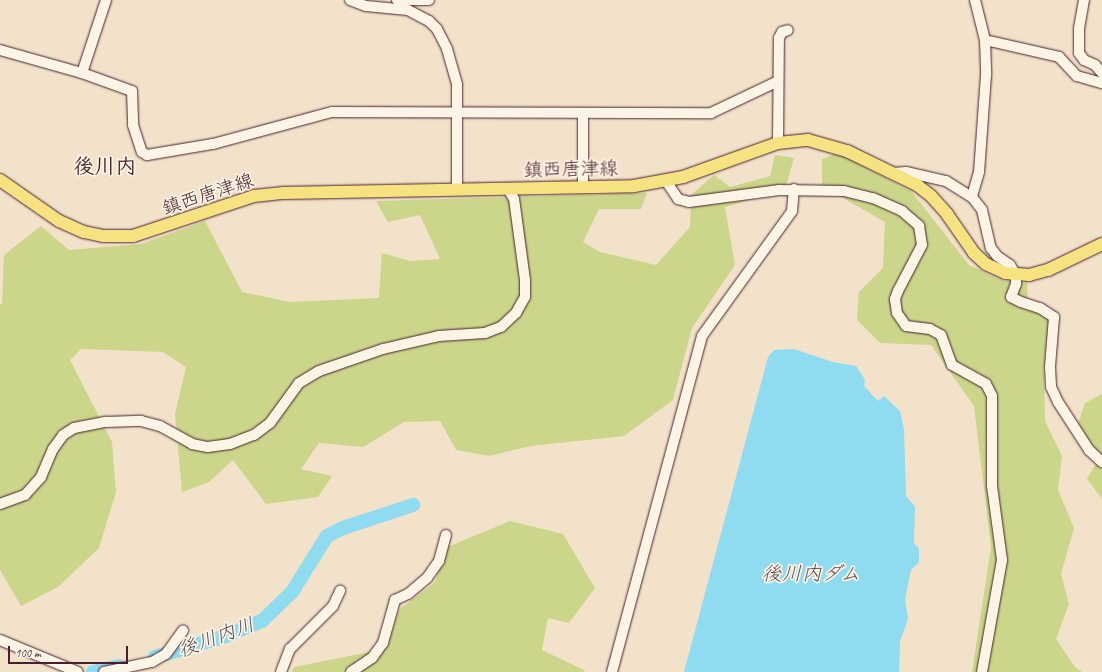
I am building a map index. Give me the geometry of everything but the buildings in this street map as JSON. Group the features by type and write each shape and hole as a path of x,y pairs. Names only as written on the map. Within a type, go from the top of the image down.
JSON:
{"main road":[{"name":"鎮西唐津線","path":"0,180 59,221 84,232 104,236 133,236 150,232 254,196 284,193 634,186 666,181 778,143 795,140 828,145 848,151 893,173 931,196 974,253 986,264 1004,273 1029,275 1048,270 1102,244"}],"street":[{"path":"82,74 106,0"},
{"path":"350,0 366,6 408,10 429,21 437,29 447,49 457,85 459,113 457,190"},
{"path":"366,6 385,0"},
{"path":"397,0 429,0"},
{"path":"972,196 979,172 986,75 985,40 975,0"},
{"path":"1084,0 1079,28 1079,53 1084,60 1095,65 1102,73"},
{"path":"778,143 779,38 782,32 788,30"},
{"path":"985,40 1059,57 1077,76 1102,83"},
{"path":"0,50 82,74 132,91 133,125 142,152 147,155 213,144 332,112 711,113 778,81"},
{"path":"583,113 583,183"},
{"path":"893,173 906,172 946,182 972,196 982,210 991,248 996,256 1010,265 1016,275 1016,284 1011,297 1040,308 1054,317 1050,366 1052,387 1058,402 1089,450 1102,462"},
{"path":"666,181 678,199 689,202 794,190 844,191 873,198 913,218 921,231 922,245 895,299 897,313 906,326 930,329 941,335 952,365 986,384 992,396 992,486 1002,560 982,672"},
{"path":"0,504 26,495 41,477 53,449 63,435 74,428 106,422 141,421 160,426 192,444 208,448 230,444 254,435 270,423 299,383 319,371 390,347 439,336 485,333 501,327 516,313 525,297 525,280 514,199 508,189"},
{"path":"612,672 702,336 792,211 794,190"},
{"path":"351,672 372,658 383,643 395,600 408,594 427,578 439,561 446,535"},
{"path":"281,672 290,649 333,606 339,595"},
{"path":"104,672 152,662 166,654 183,631"},
{"path":"0,640 78,672"}],"green space":[{"path":"837,153 911,191 969,265 1004,281 1027,283 1028,307 1050,316 1044,370 1045,421 1062,456 1058,490 1074,528 1061,574 1069,604 1056,639 1075,667 1082,672 972,672 991,547 974,406 931,345 880,343 857,320 859,292 883,268 885,222 822,186 822,159"},
{"path":"775,155 794,158 785,190 725,207 735,265 692,328 673,400 624,436 531,446 489,456 456,450 440,421 404,422 363,447 319,443 301,469 332,476 318,497 266,504 233,460 209,482 182,492 175,414 186,367 163,352 81,349 70,360 112,442 116,492 99,548 58,587 21,606 0,570 0,304 2,304 4,255 41,226 69,250 141,244 205,221 242,292 290,302 379,298 382,253 410,261 440,259 420,215 388,222 376,201 647,193 641,209 599,209 583,242 600,252 656,265 690,227 691,195 714,175 730,187 770,176"},
{"path":"1102,394 1102,499 1087,479 1100,456 1077,426 1085,403"},
{"path":"510,521 563,534 595,588 569,623 548,618 542,650 584,670 585,672 292,672 294,667 384,649 400,609 435,582 445,548"}],"water":[{"name":"後川内ダム","path":"794,349 833,362 856,366 865,380 864,386 878,401 884,396 900,411 904,430 906,496 915,507 914,543 919,549 919,562 911,570 905,599 908,619 900,641 899,672 684,672 768,357 774,350"}],"waterway":[{"name":"後川内川","path":"155,657 226,636 262,621 292,592 327,536 343,528 413,505"},
{"name":"後川内川","path":"93,672 118,666"}],"district":[{"name":"後川内","path":"105,166"}]}
